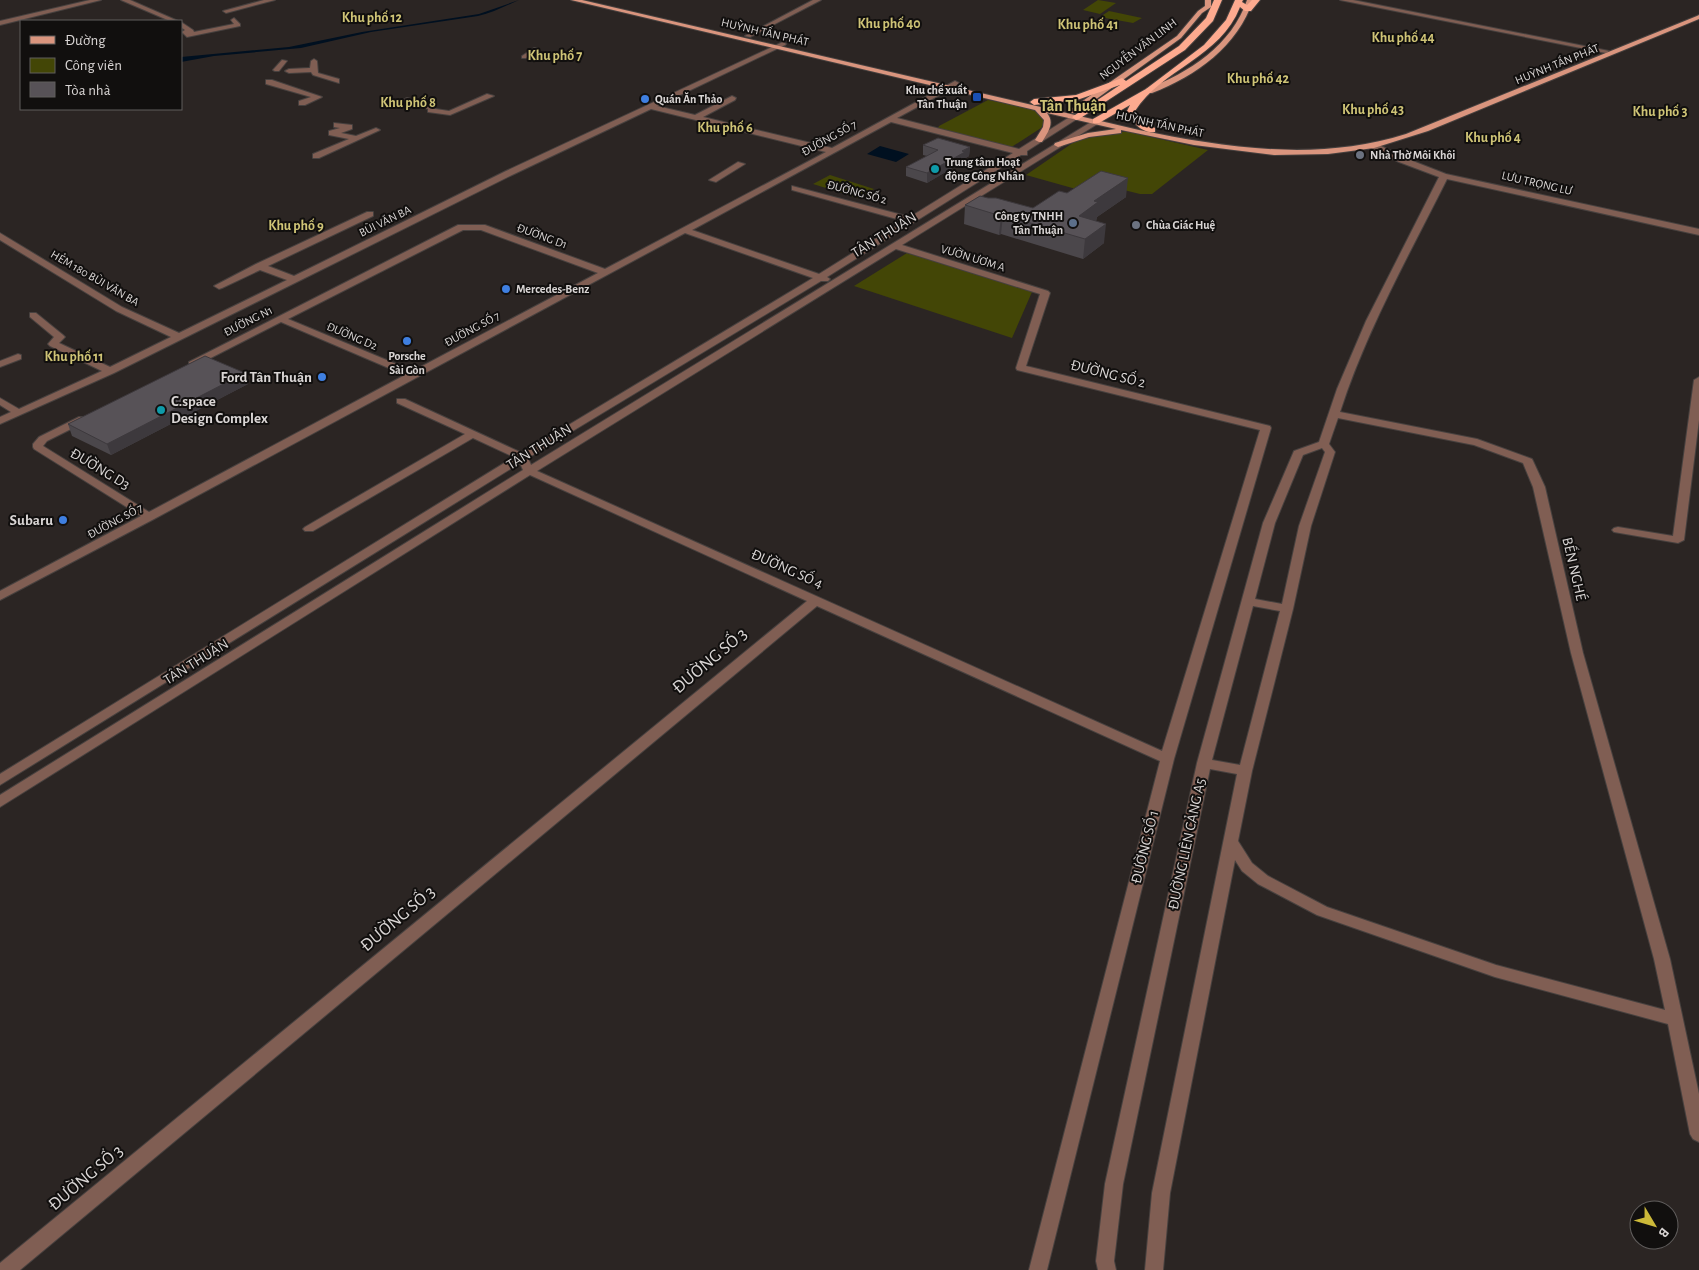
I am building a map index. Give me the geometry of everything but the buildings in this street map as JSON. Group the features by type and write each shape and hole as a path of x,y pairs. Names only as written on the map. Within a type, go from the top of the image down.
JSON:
{"highway":[{"name":"NGUYỄN VĂN LINH","path":"1078,114 1149,65 1182,48 1202,29 1210,6 1218,0"},
{"path":"1152,130 1136,121 1131,111 1145,93 1213,41 1226,26 1238,1 1248,9 1256,0"},
{"path":"1226,26 1240,22"},
{"path":"1035,105 1112,86 1149,65"},
{"path":"1099,120 1145,93"}],"main road":[{"name":"HUỲNH TẤN PHÁT","path":"574,0 603,4 748,36 780,45"},
{"name":"HUỲNH TẤN PHÁT","path":"592,0 1078,114 1140,132 1216,148 1300,154 1371,144 1438,124 1591,56 1699,12"},
{"path":"1145,93 1166,85 1204,62 1230,37 1248,9 1250,0"},
{"name":"HUỲNH TẤN PHÁT","path":"1523,87 1600,58 1699,17"},
{"path":"1591,56 1600,58"},
{"name":"NGUYỄN VĂN LINH","path":"1078,114 1112,86"},
{"path":"1035,105 1046,114 1048,120 1046,129 1039,140"},
{"name":"HUỲNH TẤN PHÁT","path":"1099,120 1204,141 1269,150 1314,149 1371,144"},
{"path":"1058,145 1081,136 1100,132 1140,132"}],"street":[{"path":"0,23 98,0"},
{"path":"124,0 173,20"},
{"path":"226,11 272,0"},
{"path":"748,36 818,0"},
{"path":"1343,0 1606,51"},
{"path":"25,17 32,20"},
{"path":"185,26 191,31 184,32 187,35 223,30 238,25 234,20"},
{"name":"BÙI VĂN BA","path":"0,422 179,337 509,173 780,45"},
{"path":"524,56 536,49"},
{"path":"277,70 284,61"},
{"path":"314,61 313,70 315,74 336,81"},
{"path":"288,71 313,70"},
{"path":"269,82 318,97 302,103"},
{"name":"ĐƯỜNG SỐ 7","path":"0,596 833,151 952,85"},
{"path":"407,100 445,113 490,96"},
{"path":"696,118 732,98"},
{"path":"651,106 833,151"},
{"name":"TÂN THUẬN","path":"0,780 522,457 868,248 1078,114"},
{"path":"890,118 1038,157"},
{"name":"TÂN THUẬN","path":"0,802 529,471 1099,120"},
{"path":"337,125 348,127 332,133 356,138"},
{"path":"316,156 376,130"},
{"name":"LƯU TRỌNG LƯ","path":"1371,144 1402,160 1444,176 1699,232"},
{"path":"713,180 741,164"},
{"path":"1154,1270 1160,1193 1230,842 1245,772 1287,609 1305,526 1330,452 1324,444 1346,380 1386,286 1444,176"},
{"name":"ĐƯỜNG SỐ 2","path":"795,188 911,220"},
{"path":"219,286 370,214"},
{"name":"ĐƯỜNG D1","path":"471,226 482,227 604,272"},
{"name":"ĐƯỜNG N1","path":"185,367 458,228 471,226"},
{"path":"684,230 837,282"},
{"name":"HẺM 180 BÙI VĂN BA","path":"0,236 119,308 179,337"},
{"name":"VƯỜN ƯƠM A","path":"895,246 1044,292"},
{"path":"868,248 884,253"},
{"path":"259,266 294,279"},
{"name":"ĐƯỜNG SỐ 2","path":"1044,292 1021,368 1266,428"},
{"path":"32,315 60,337 54,344 110,370"},
{"name":"ĐƯỜNG D2","path":"281,318 413,376"},
{"path":"0,364 18,356"},
{"path":"1618,530 1678,540 1699,380"},
{"path":"0,401 19,413"},
{"path":"401,401 522,457 529,471"},
{"name":"BẾN NGHÉ","path":"1334,414 1477,442 1528,461 1539,487 1577,653 1662,959 1699,1134"},
{"name":"ĐƯỜNG D3","path":"89,416 46,438 38,444 40,450 150,516"},
{"name":"ĐƯỜNG SỐ 1","path":"1038,1270 1167,759 1266,428"},
{"path":"310,529 471,435"},
{"name":"ĐƯỜNG LIÊN CẢNG A5","path":"1107,1270 1105,1262 1114,1184 1204,763 1269,523 1298,453 1324,444"},
{"name":"ĐƯỜNG SỐ 4","path":"529,471 1167,759"},
{"path":"351,563 368,572"},
{"name":"ĐƯỜNG SỐ 3","path":"6,1270 816,600"},
{"path":"1247,601 1287,609"},
{"path":"1204,763 1245,772"},
{"path":"1230,842 1247,867 1263,880 1322,911 1495,971 1674,1019"}],"green space":[{"path":"1098,0 1116,3 1100,14 1083,10"},
{"path":"1109,11 1142,18 1133,23 1100,17"},
{"path":"988,100 1037,110 1046,120 1041,128 1010,148 937,130 939,126"},
{"path":"1110,132 1129,132 1208,150 1152,194 1140,194 1096,183 1083,191 1026,175 1077,140"},
{"path":"830,175 874,189 858,198 813,184"},
{"path":"907,253 1032,292 1012,338 854,286"}],"water":[{"path":"519,0 478,16 371,32 301,48 214,56 182,62 182,57 289,47 362,32 479,14"},
{"path":"880,146 909,154 896,162 867,154"}],"place":[{"name":"Khu chế xuất Tân Thuận","path":"977,97"},
{"name":"Quán Ăn Thảo","path":"645,99"},
{"name":"Nhà Thờ Môi Khôi","path":"1360,155"},
{"name":"Trung tâm Hoạt động Công Nhân","path":"935,169"},
{"name":"Công ty TNHH Tân Thuận","path":"1073,223"},
{"name":"Chùa Giác Huệ","path":"1136,225"},
{"name":"Mercedes-Benz","path":"506,289"},
{"name":"Porsche Sài Gòn","path":"407,341"},
{"name":"Ford Tân Thuận","path":"322,377"},
{"name":"C.space Design Complex","path":"161,410"},
{"name":"Subaru","path":"63,520"}],"district":[{"name":"Khu phố 12","path":"372,18"},
{"name":"Khu phố 40","path":"889,24"},
{"name":"Khu phố 41","path":"1088,25"},
{"name":"Khu phố 44","path":"1403,38"},
{"name":"Khu phố 7","path":"555,56"},
{"name":"Khu phố 42","path":"1258,79"},
{"name":"Khu phố 8","path":"408,103"},
{"name":"Tân Thuận","path":"1073,106"},
{"name":"Khu phố 43","path":"1373,110"},
{"name":"Khu phố 3","path":"1660,112"},
{"name":"Khu phố 6","path":"725,128"},
{"name":"Khu phố 4","path":"1493,138"},
{"name":"Khu phố 9","path":"296,226"},
{"name":"Khu phố 11","path":"74,357"}]}
